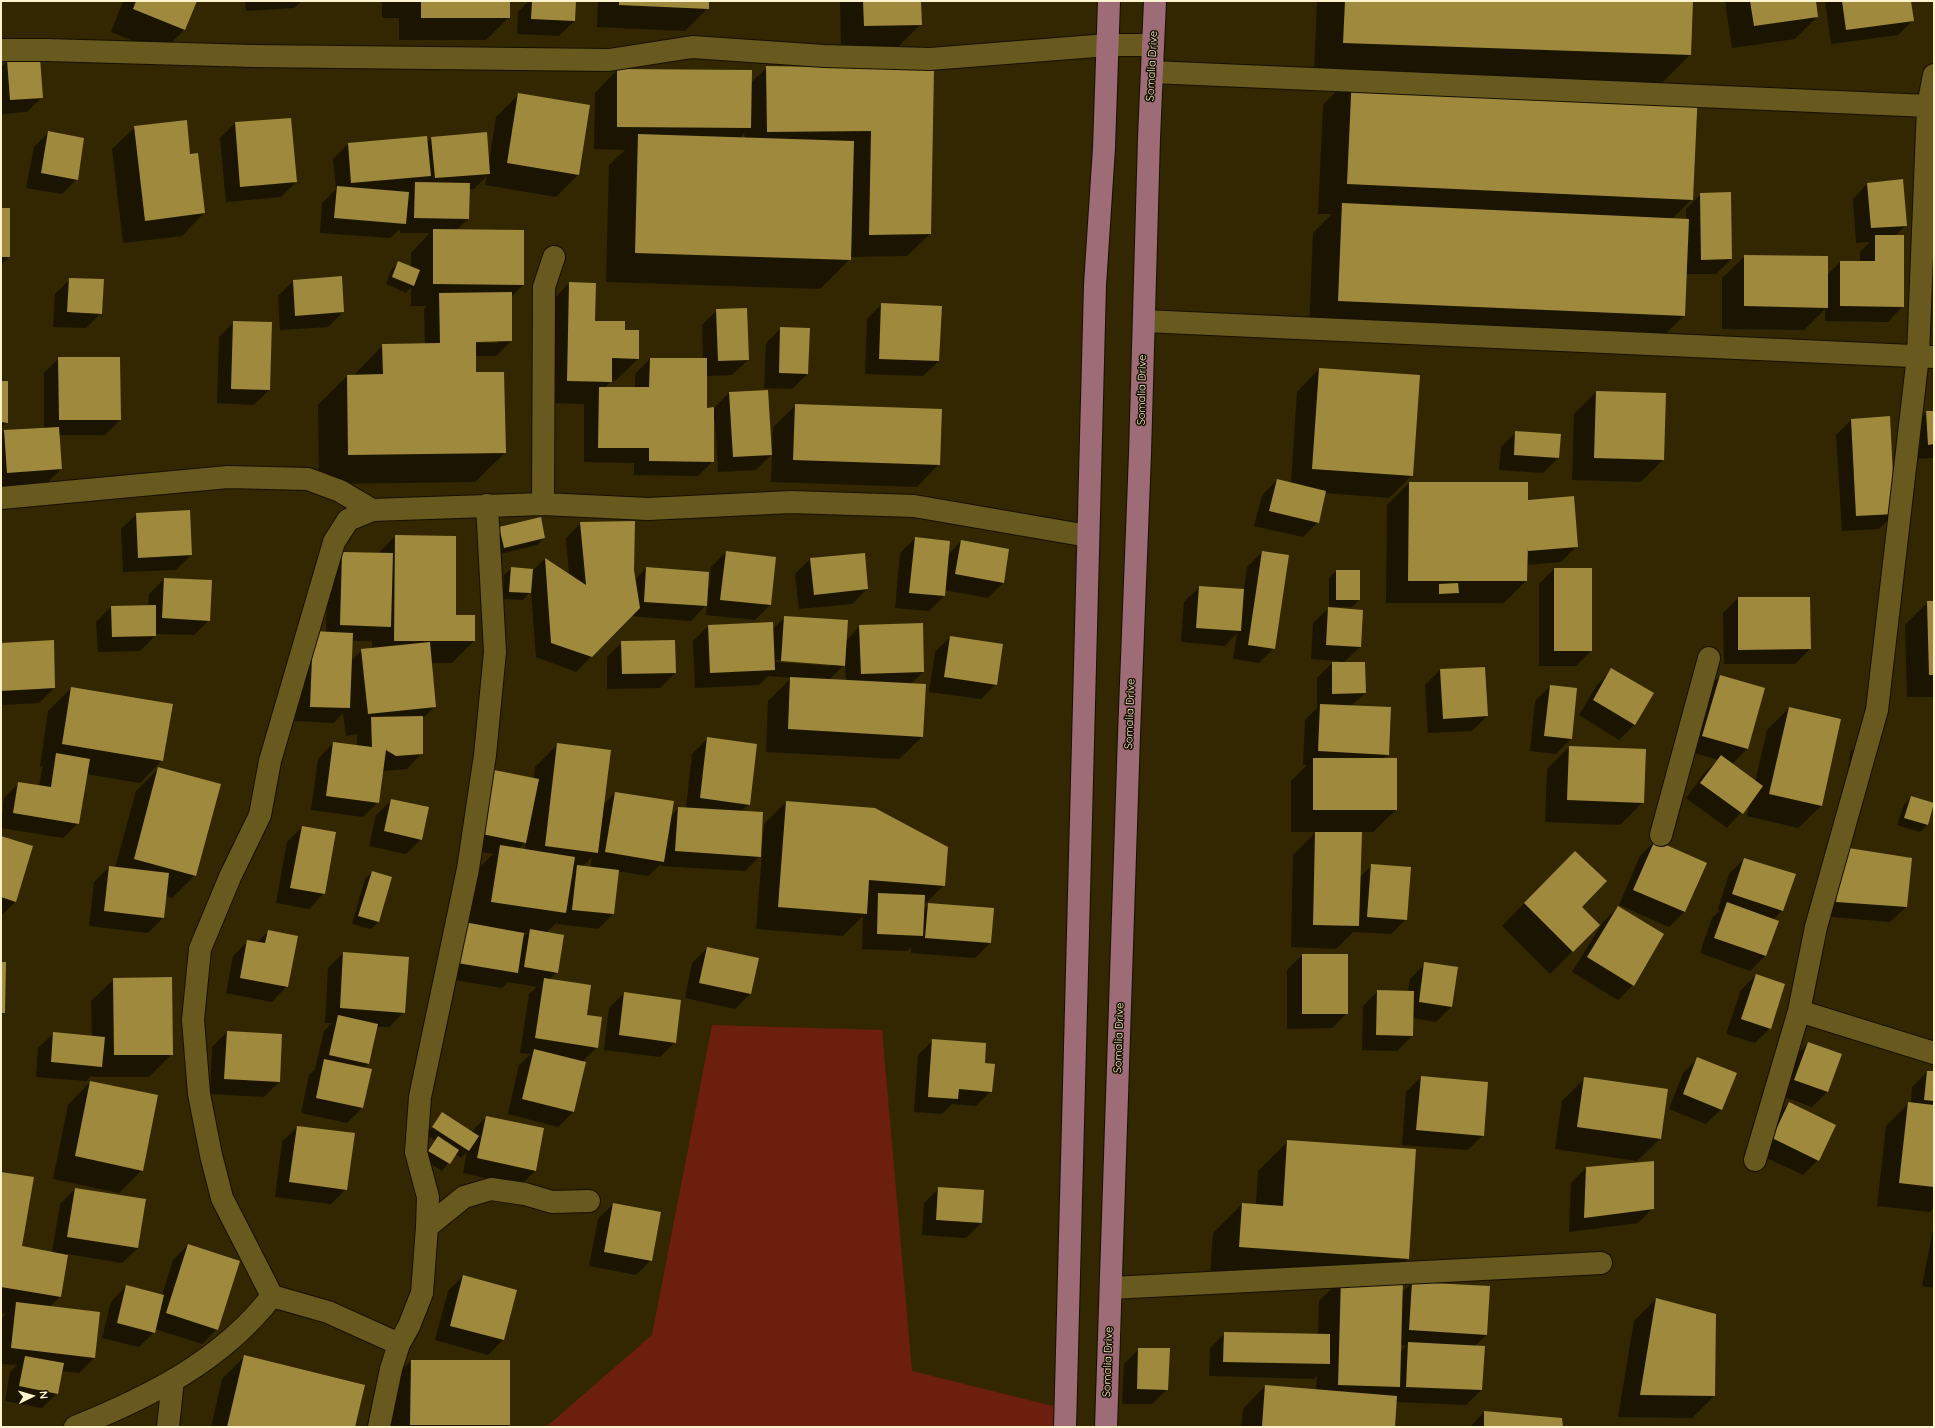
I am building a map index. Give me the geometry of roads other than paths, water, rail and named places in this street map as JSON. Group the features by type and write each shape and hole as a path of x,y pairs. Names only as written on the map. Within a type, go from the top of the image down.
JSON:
{"main road":[{"path":"1065,1427 1088,536 1096,285 1104,148 1109,1"},
{"name":"Somalia Drive","path":"1106,1427 1144,321 1148,138 1156,1"}],"street":[{"path":"1,50 253,56 609,60 692,47 824,56 930,59 1108,45 1153,45"},
{"path":"1152,72 1928,106"},
{"path":"1755,1160 1798,1011 1816,927 1877,710 1926,356 1928,106 1934,75"},
{"path":"543,504 544,287 554,257"},
{"path":"1144,321 1926,356"},
{"path":"1,498 228,477 308,479 340,491 372,510"},
{"path":"399,1344 328,1312 272,1296 222,1198 211,1155 199,1094 193,1020 200,949 230,877 260,815 270,761 334,542 348,520 372,510 488,505 543,504 648,510 791,502 914,506 1088,536"},
{"path":"379,1427 391,1369 399,1344 409,1326 422,1293 428,1197 416,1152 420,1097 468,869 485,755 495,652 488,505"},
{"path":"1661,835 1709,658"},
{"path":"1798,1011 1934,1053"},
{"path":"427,1227 464,1197 491,1189 525,1194 552,1202 589,1201"},
{"path":"1111,1288 1602,1263"},
{"path":"75,1427 103,1416 188,1372 236,1336 255,1319 272,1296"},
{"path":"168,1427 173,1380"}]}
